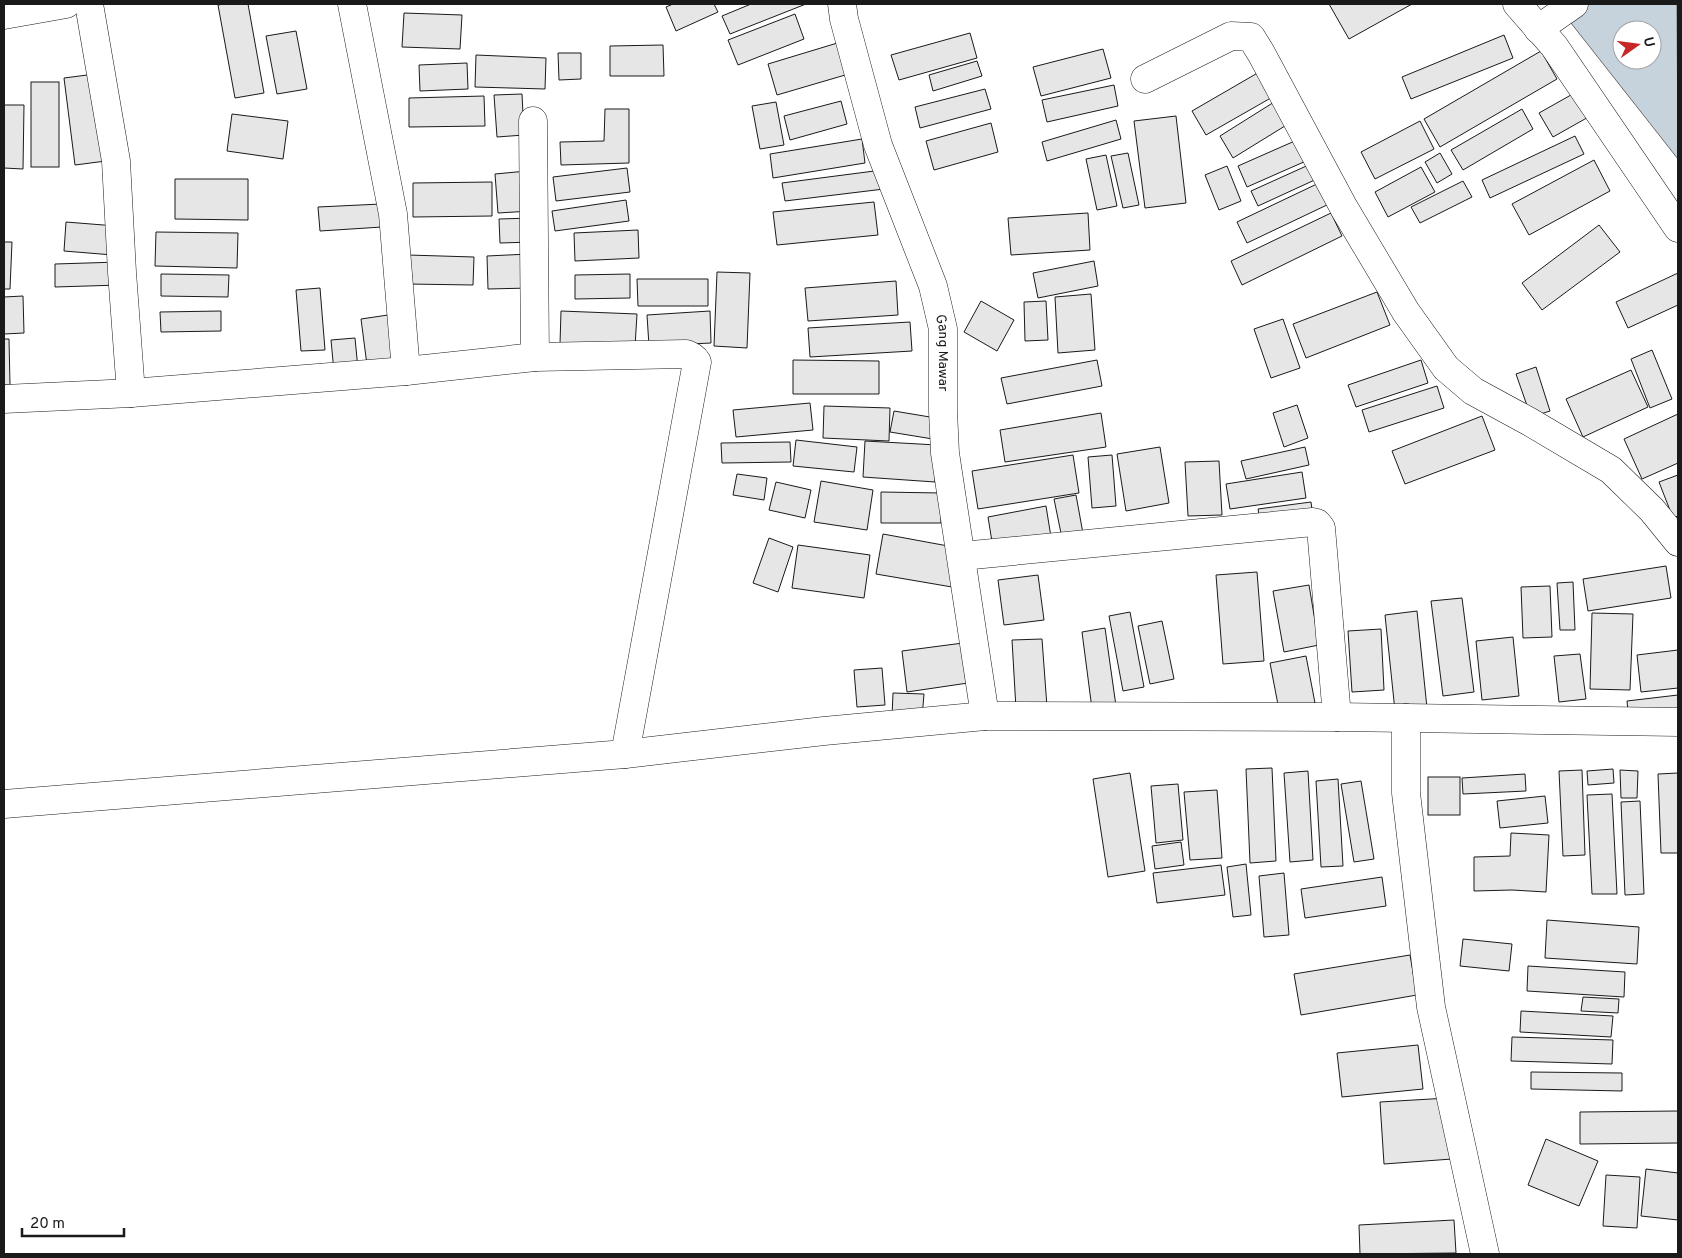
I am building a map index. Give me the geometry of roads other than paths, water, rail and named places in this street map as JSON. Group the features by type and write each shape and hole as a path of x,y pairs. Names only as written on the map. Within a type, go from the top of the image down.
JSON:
{"street":[{"path":"4,15 66,4"},
{"path":"89,4 116,161 131,393"},
{"path":"352,4 393,214 406,371"},
{"name":"Gang Mawar","path":"842,4 844,18 878,145 932,286 943,329 943,411 946,453 985,716"},
{"path":"1517,4 1545,24 1554,46 1678,228"},
{"path":"1545,24 1574,4"},
{"path":"1145,79 1231,36 1251,37 1262,52 1349,216 1406,312 1446,368 1473,391 1611,470 1652,510 1678,542"},
{"path":"533,121 535,357"},
{"path":"4,399 131,393 406,371 535,357 686,354 695,358 697,362 625,754"},
{"path":"962,556 1317,523 1321,528 1337,717"},
{"path":"4,804 625,754 824,731 985,716 1337,717 1678,722"},
{"path":"1406,718 1406,793 1431,1007 1485,1254"}]}
